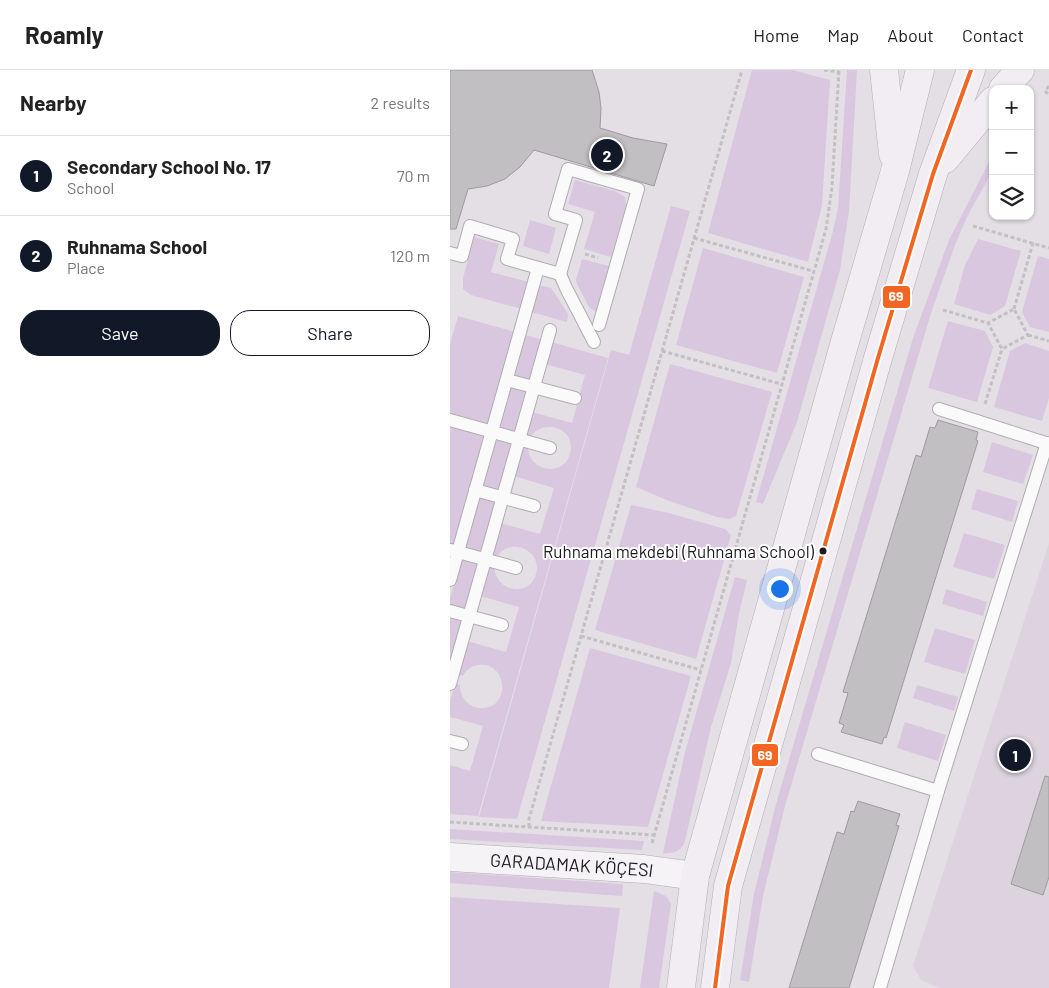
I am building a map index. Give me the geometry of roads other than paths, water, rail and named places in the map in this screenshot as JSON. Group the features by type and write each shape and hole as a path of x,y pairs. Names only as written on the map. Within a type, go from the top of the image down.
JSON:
{"main road":[{"path":"884,70 895,171"},
{"path":"680,988 695,876 844,345 895,171 920,70"},
{"path":"715,988 728,886 878,358 933,174 971,70"},
{"path":"1007,85 1020,70"},
{"path":"933,174 989,106"},
{"name":"GARADAMAK KÖÇESI","path":"450,857 644,869 695,876"}],"lane":[{"path":"594,342 560,274 576,220 556,214 568,169 638,189 599,325"},
{"path":"450,253 462,256 470,226 513,238 507,259 560,274"},
{"path":"450,580 454,550 476,490 538,268"},
{"path":"453,680 469,616 550,330"},
{"path":"507,380 575,398"},
{"path":"880,988 938,790 1048,443 939,409"},
{"path":"450,420 550,448"},
{"path":"476,490 534,506"},
{"path":"454,550 516,568"},
{"path":"450,610 502,625"},
{"path":"818,754 938,790"}],"place":[{"name":"Ruhnama School","path":"607,155"},
{"name":"Ruhnama mekdebi (Ruhnama School)","path":"823,551"},
{"name":"Secondary School No. 17","path":"1015,755"}]}
